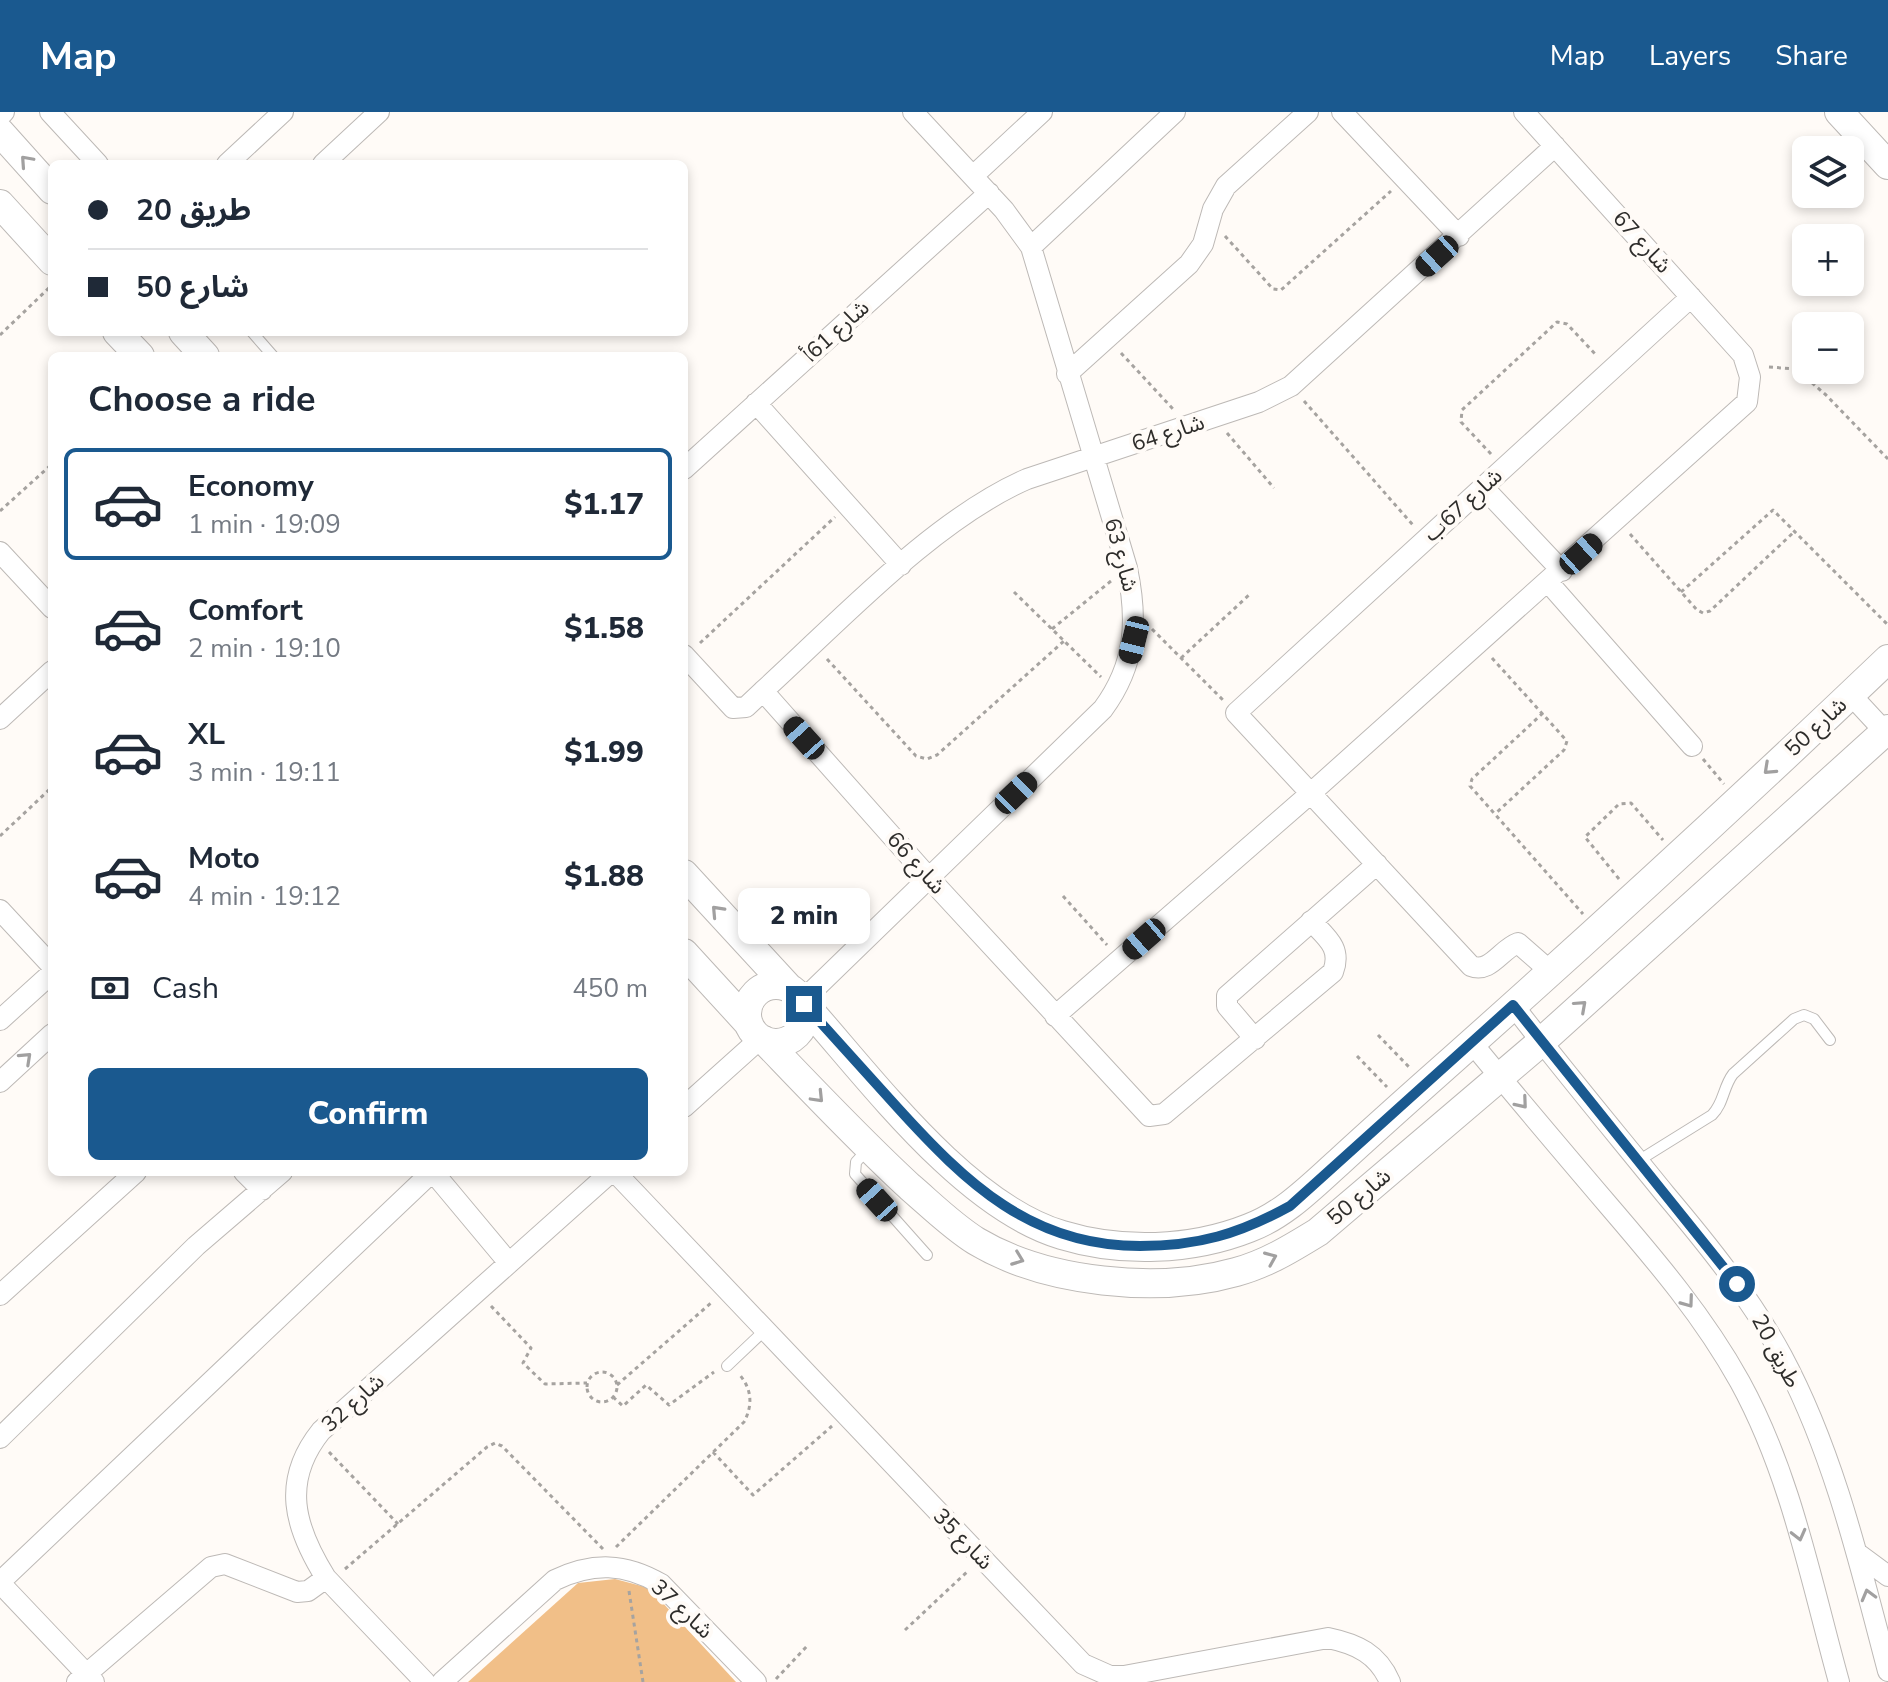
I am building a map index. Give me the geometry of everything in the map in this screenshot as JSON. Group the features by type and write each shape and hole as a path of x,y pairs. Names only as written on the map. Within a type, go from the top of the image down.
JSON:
{"street":[{"path":"50,112 94,160"},
{"path":"231,160 283,112"},
{"path":"327,160 379,112"},
{"name":"شارع 63","path":"798,998 929,878 1103,709 1116,691 1134,640 1135,613 1127,568 1031,247 989,193 913,112"},
{"path":"973,176 1042,112"},
{"path":"1031,247 1175,112"},
{"path":"1067,374 1189,264 1203,244 1213,209 1226,186 1308,112"},
{"path":"1342,112 1459,236"},
{"name":"شارع 67","path":"1524,112 1743,355 1750,377"},
{"path":"1839,112 1888,165"},
{"path":"0,132 48,186"},
{"name":"شارع 64","path":"763,691 901,565 995,493 1215,418 1291,386 1555,146"},
{"name":"شارع 61أ","path":"688,465 989,193"},
{"path":"0,204 48,257"},
{"name":"شارع 67ب","path":"1236,713 1691,297"},
{"path":"121,336 136,352"},
{"path":"187,336 201,352"},
{"path":"1055,1016 1741,411 1747,402 1750,377"},
{"path":"756,403 901,565"},
{"path":"1483,487 1692,746"},
{"path":"0,552 48,601"},
{"path":"688,659 733,708 746,707 763,691"},
{"name":"شارع 50","path":"688,878 937,1152 971,1183 1025,1219 1061,1235 1111,1246 1164,1246 1208,1241 1251,1228 1290,1206 1472,1043 1888,659"},
{"path":"0,719 48,675"},
{"name":"شارع 66","path":"763,691 1144,1114 1154,1117 1164,1114 1255,1039"},
{"path":"1851,695 1887,732"},
{"path":"1236,713 1471,966 1478,969 1486,967 1518,943 1550,971"},
{"name":"شارع 50","path":"688,957 868,1149 940,1213 977,1241 1019,1261 1062,1273 1149,1284 1194,1281 1266,1261 1318,1232 1541,1042 1887,732"},
{"path":"1311,921 1334,944 1337,953 1333,972 1255,1039 1227,1006 1227,996 1311,921 1377,864"},
{"path":"0,910 48,962"},
{"path":"0,1020 48,977"},
{"path":"772,985 798,998 805,1021 796,1035 781,1043 758,1034 748,1007 756,993 772,985"},
{"name":"طريق 20","path":"1513,1005 1750,1302 1782,1357 1809,1415 1857,1553 1888,1671"},
{"path":"688,1103 758,1034"},
{"path":"0,1082 48,1038"},
{"path":"1472,1043 1669,1276 1707,1328 1740,1382 1768,1439 1790,1501 1839,1682"},
{"path":"0,1295 132,1176"},
{"path":"248,1176 262,1190"},
{"path":"0,1438 196,1246 278,1176"},
{"path":"328,1580 308,1591 297,1592 225,1564 211,1567 86,1679 0,1582 428,1176"},
{"path":"435,1176 509,1263"},
{"name":"شارع 32","path":"425,1682 328,1580 306,1540 296,1501 296,1481 305,1452 316,1438 608,1176"},
{"name":"شارع 35","path":"617,1176 1083,1664 1095,1672 1124,1676 1328,1638 1350,1642 1370,1653 1385,1670 1390,1682"},
{"path":"1857,1553 1888,1576"},
{"name":"شارع 37","path":"442,1682 555,1580 595,1566 626,1568 661,1584 756,1682"}],"lane":[{"path":"256,336 270,352"},
{"path":"1638,1161 1712,1115 1720,1107 1726,1084 1733,1074 1794,1019 1804,1015 1814,1019 1830,1040"},
{"path":"868,1149 856,1162 855,1174 927,1255"},
{"path":"727,1366 765,1330"}],"path":[{"path":"1212,221 1273,289 1281,290 1405,179"},
{"path":"0,335 48,289"},
{"path":"1504,468 1461,422 1460,413 1554,324 1567,324 1610,371"},
{"path":"1106,338 1189,427"},
{"path":"1750,377 1772,366 1796,369 1888,459"},
{"path":"1291,386 1426,539"},
{"path":"1215,418 1274,488"},
{"path":"0,511 48,468"},
{"path":"688,653 848,506"},
{"path":"1681,592 1767,512 1778,513 1888,625"},
{"path":"1618,520 1697,610 1710,611 1795,531"},
{"path":"1052,629 1127,568"},
{"path":"1014,592 1116,691"},
{"path":"1181,658 1249,595"},
{"path":"1135,613 1236,713"},
{"path":"814,645 916,756 927,759 937,755 1064,641"},
{"path":"1479,644 1564,735 1566,747 1495,814"},
{"path":"1543,713 1471,782 1471,789 1596,928"},
{"path":"1692,746 1738,799"},
{"path":"0,836 48,791"},
{"path":"1633,895 1586,842 1587,832 1619,804 1628,802 1676,855"},
{"path":"1063,896 1120,959"},
{"path":"1378,1035 1425,1085"},
{"path":"1357,1056 1403,1104"},
{"path":"617,1385 606,1372 594,1374 587,1383 587,1389 593,1399 604,1402 613,1397 617,1385 726,1289"},
{"path":"477,1292 531,1348 523,1363 545,1384 587,1383"},
{"path":"328,1580 487,1447 499,1444 609,1555 744,1422 751,1401 744,1380 727,1366 696,1383 669,1405 646,1385 623,1406 613,1397"},
{"path":"713,1452 753,1495 845,1414"},
{"path":"316,1438 398,1524"},
{"path":"905,1630 982,1558"},
{"path":"626,1568 643,1682"},
{"path":"774,1682 808,1645"}],"shaded area":[{"path":"615,1579 649,1588 736,1682 468,1682 578,1583"}],"route":[{"path":"804,1004 937,1152 971,1183 1013,1214 1061,1235 1111,1246 1164,1246 1208,1241 1251,1228 1290,1206 1513,1005 1737,1284"}]}
